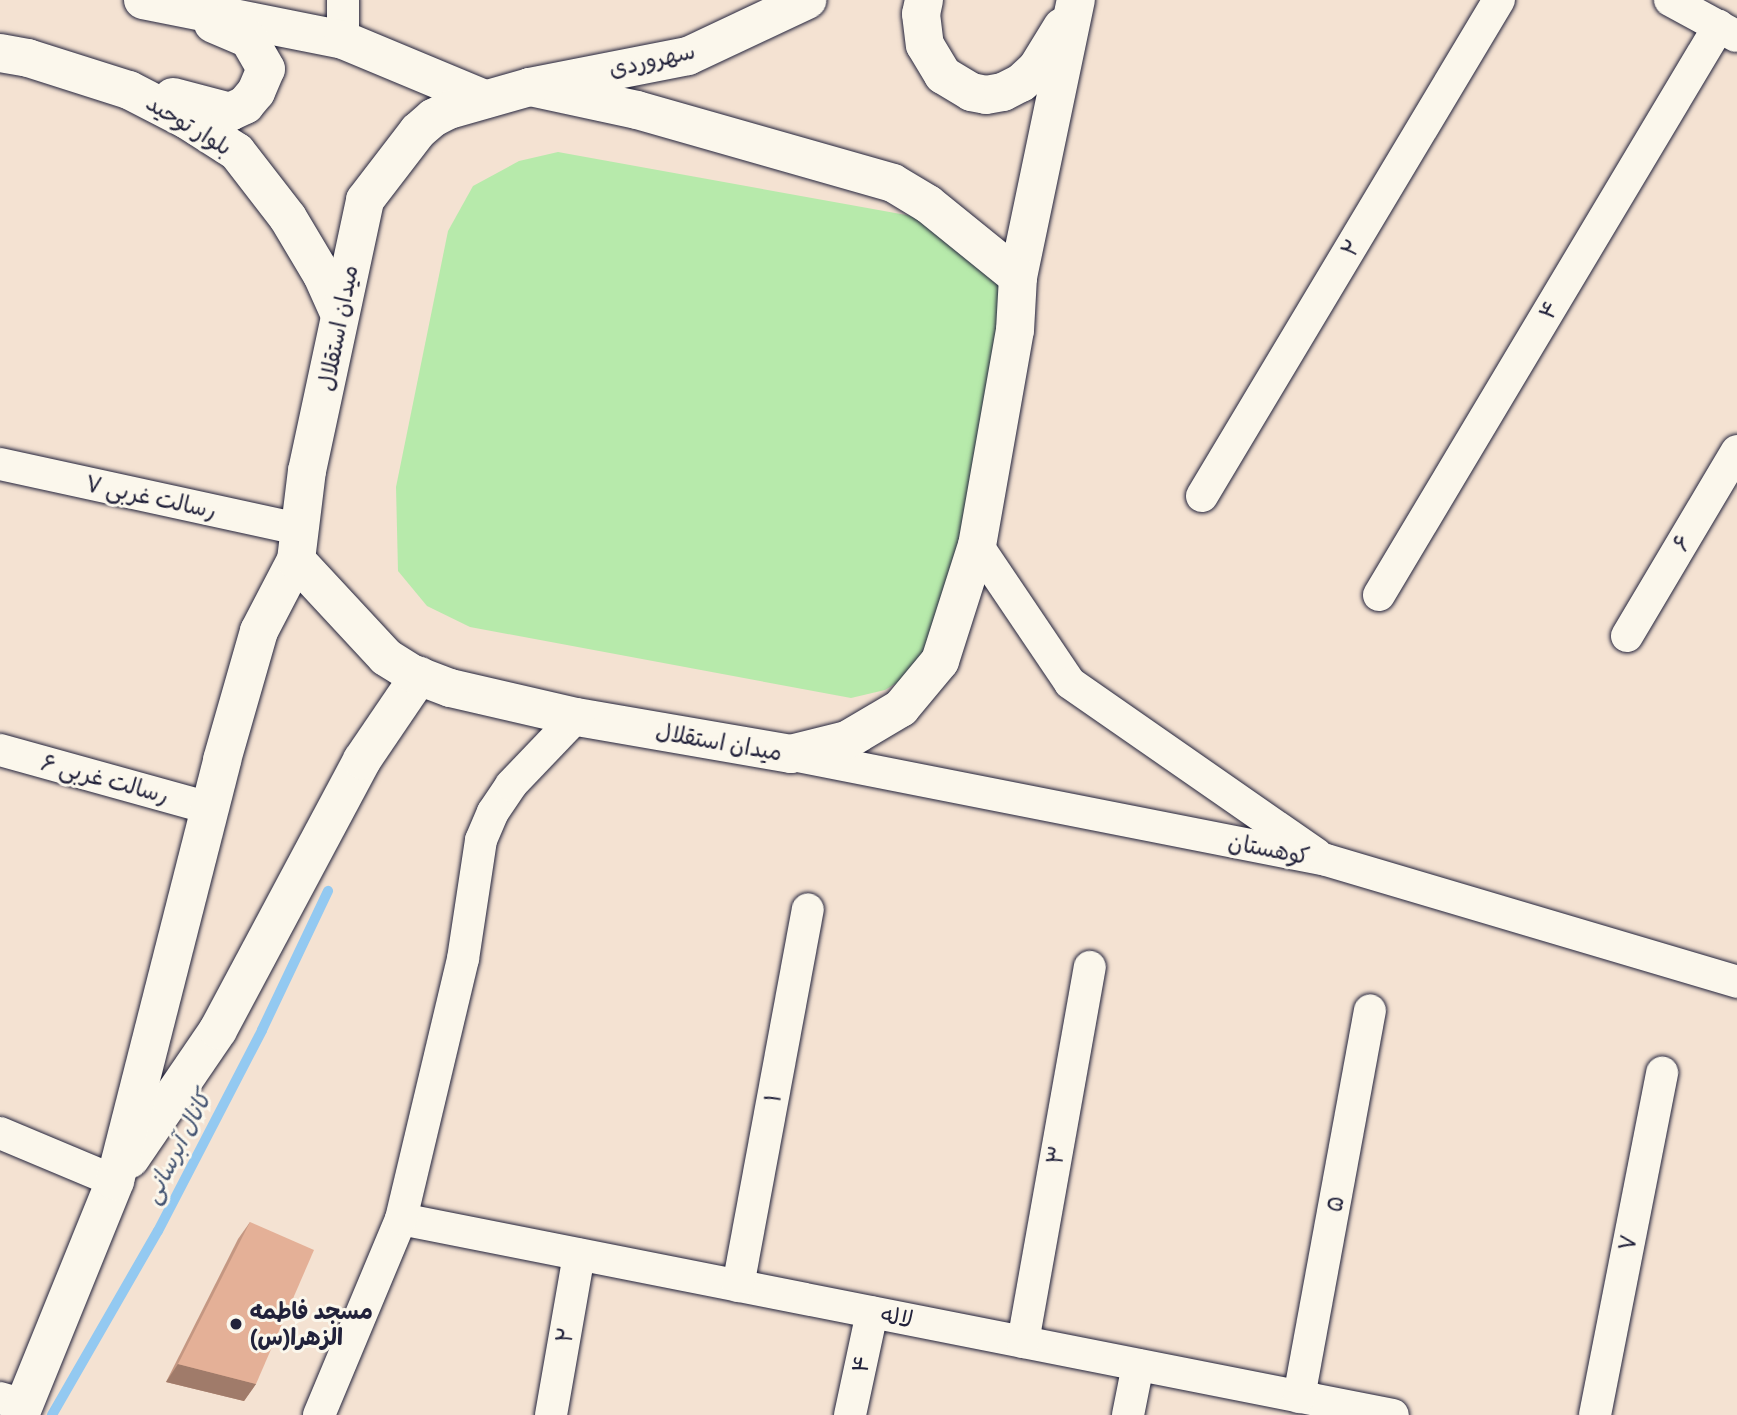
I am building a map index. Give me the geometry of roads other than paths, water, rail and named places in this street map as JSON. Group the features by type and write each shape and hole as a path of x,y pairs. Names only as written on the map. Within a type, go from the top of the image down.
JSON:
{"main road":[{"name":"سهروردی","path":"530,87 688,55 807,0"},
{"path":"924,0 920,14 925,46 943,75 961,87 986,95 1003,92 1021,83 1037,68 1075,4"},
{"path":"156,3 343,40 485,99"},
{"path":"129,90 181,99 230,112 245,105 256,92 267,69 248,39 156,3"},
{"path":"1018,277 1075,4"},
{"name":"بلوار توحید","path":"0,53 28,58 129,90 187,120 237,152 288,218 322,275 339,313"},
{"name":"میدان استقلال","path":"530,87 637,110 893,183 928,204 1018,277 1015,330 977,545 940,661 901,708 847,740 791,754 576,717 450,688 418,677 386,657 299,545 307,471 365,200 418,131 433,118 485,99 530,87"},
{"path":"15,1406 115,1181 209,808 259,631 299,545"},
{"path":"115,1181 219,1030 362,760 418,677"}],"street":[{"path":"343,0 343,40"},
{"name":"۲","path":"1202,496 1499,0"},
{"path":"1670,0 1728,32"},
{"name":"۴","path":"1379,595 1728,32"},
{"name":"۶","path":"1627,636 1737,451"},
{"name":"رسالت غربی ۷","path":"0,464 299,545"},
{"path":"977,545 1070,683 1326,860"},
{"path":"319,1415 401,1219 463,959 481,839 493,812 511,785 576,717"},
{"name":"رسالت غربی ۶","path":"0,750 209,808"},
{"name":"کوهستان","path":"791,754 1326,860 1737,982"},
{"name":"۱","path":"738,1286 808,909"},
{"name":"۳","path":"1023,1342 1090,967"},
{"name":"۵","path":"1299,1397 1370,1010"},
{"name":"۷","path":"1595,1415 1662,1072"},
{"path":"0,1133 115,1181"},
{"name":"لاله","path":"401,1219 1393,1415"},
{"name":"۲","path":"551,1415 579,1254"},
{"name":"۴","path":"850,1415 872,1312"},
{"path":"1128,1415 1138,1365"}],"waterway":[{"name":"کانال آبرسانی","path":"52,1415 158,1231 262,1030 328,891"}],"place":[{"name":"مسجد فاطمه الزهرا(س)","path":"236,1324"}]}
